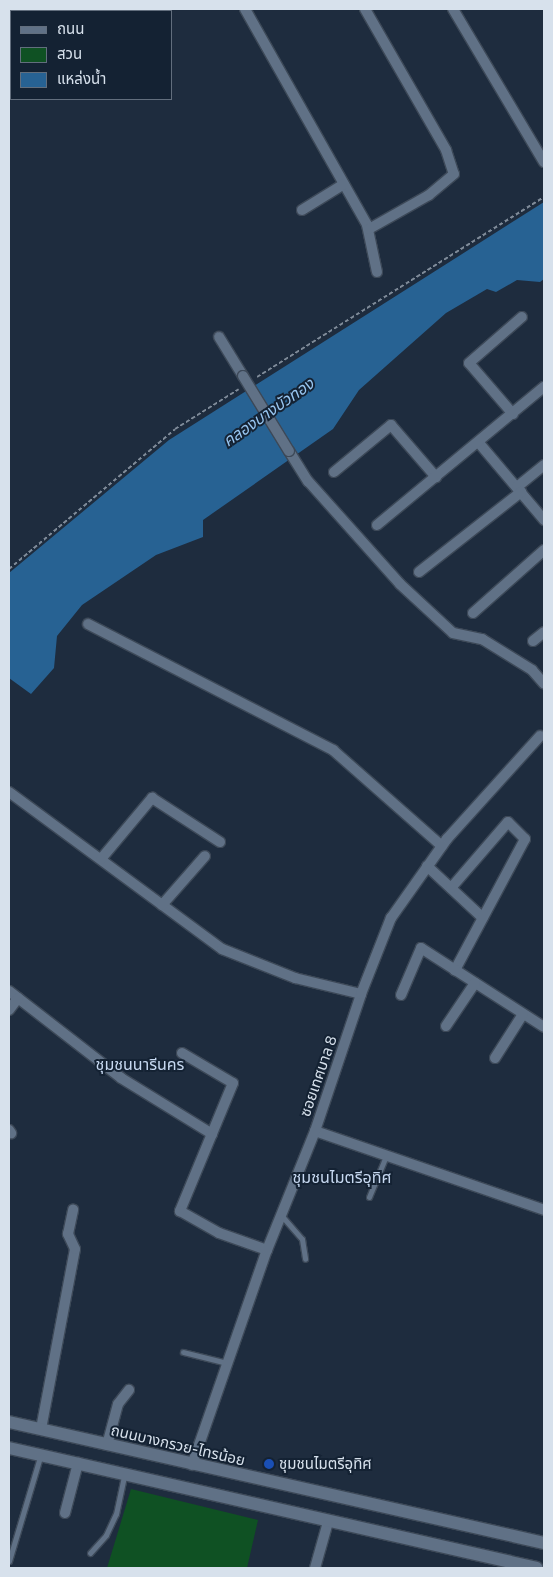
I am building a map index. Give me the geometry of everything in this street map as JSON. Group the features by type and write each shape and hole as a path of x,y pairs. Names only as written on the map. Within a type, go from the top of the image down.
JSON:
{"main road":[{"name":"ถนนบางกรวย-ไทรน้อย","path":"9,1422 192,1465 544,1543"},
{"path":"9,1448 500,1564 537,1568"}],"street":[{"path":"245,9 369,229 377,272"},
{"path":"365,9 446,150 454,174 429,195 369,229"},
{"path":"453,9 544,162"},
{"path":"302,210 344,184"},
{"path":"513,414 469,363 522,317"},
{"path":"219,336 308,481 400,584 453,633 482,639 532,670 544,684"},
{"path":"377,525 479,443 544,387"},
{"path":"334,472 391,425 436,477"},
{"path":"479,443 544,520"},
{"path":"419,572 519,490 544,465"},
{"path":"474,613 544,550"},
{"path":"88,624 333,750 442,846"},
{"path":"533,641 544,632"},
{"name":"ซอยเทศบาล 8","path":"192,1465 267,1250 315,1131 362,994 395,912 442,846 540,736"},
{"path":"9,792 222,949 294,978 362,994"},
{"path":"101,860 152,798 220,842"},
{"path":"451,888 508,822 525,839 455,970"},
{"path":"162,905 205,856"},
{"path":"427,866 483,918"},
{"path":"401,995 421,948 544,1027"},
{"path":"446,1026 476,983"},
{"path":"9,991 121,1078 212,1134"},
{"path":"9,1010 18,998"},
{"path":"495,1058 523,1014"},
{"path":"182,1053 233,1083 180,1211 219,1233 267,1250"},
{"path":"315,1131 544,1210"},
{"path":"40,1429 75,1249 68,1234 73,1210"},
{"path":"107,1445 118,1404 128,1390"},
{"path":"65,1513 78,1464"},
{"path":"315,1568 328,1522"}],"lane":[{"path":"369,1197 386,1155"},
{"path":"281,1215 302,1239 305,1259"},
{"path":"183,1352 227,1363"},
{"path":"9,1561 40,1456"},
{"path":"90,1553 106,1535 116,1514 125,1474"}],"path":[{"path":"256,378 544,197"},
{"path":"9,569 175,429 240,388"}],"green space":[{"path":"131,1489 258,1520 247,1568 107,1568"}],"water":[{"name":"คลองบางบัวทอง","path":"544,202 544,279 540,282 517,280 496,292 487,289 446,313 359,390 333,429 203,520 203,537 156,555 82,605 57,636 54,668 31,694 9,678 9,573 169,440"}],"place":[{"name":"ชุมชนไมตรีอุทิศ","path":"269,1464"}],"district":[{"name":"ชุมชนนารีนคร","path":"140,1064"},
{"name":"ชุมชนไมตรีอุทิศ","path":"342,1177"}]}
